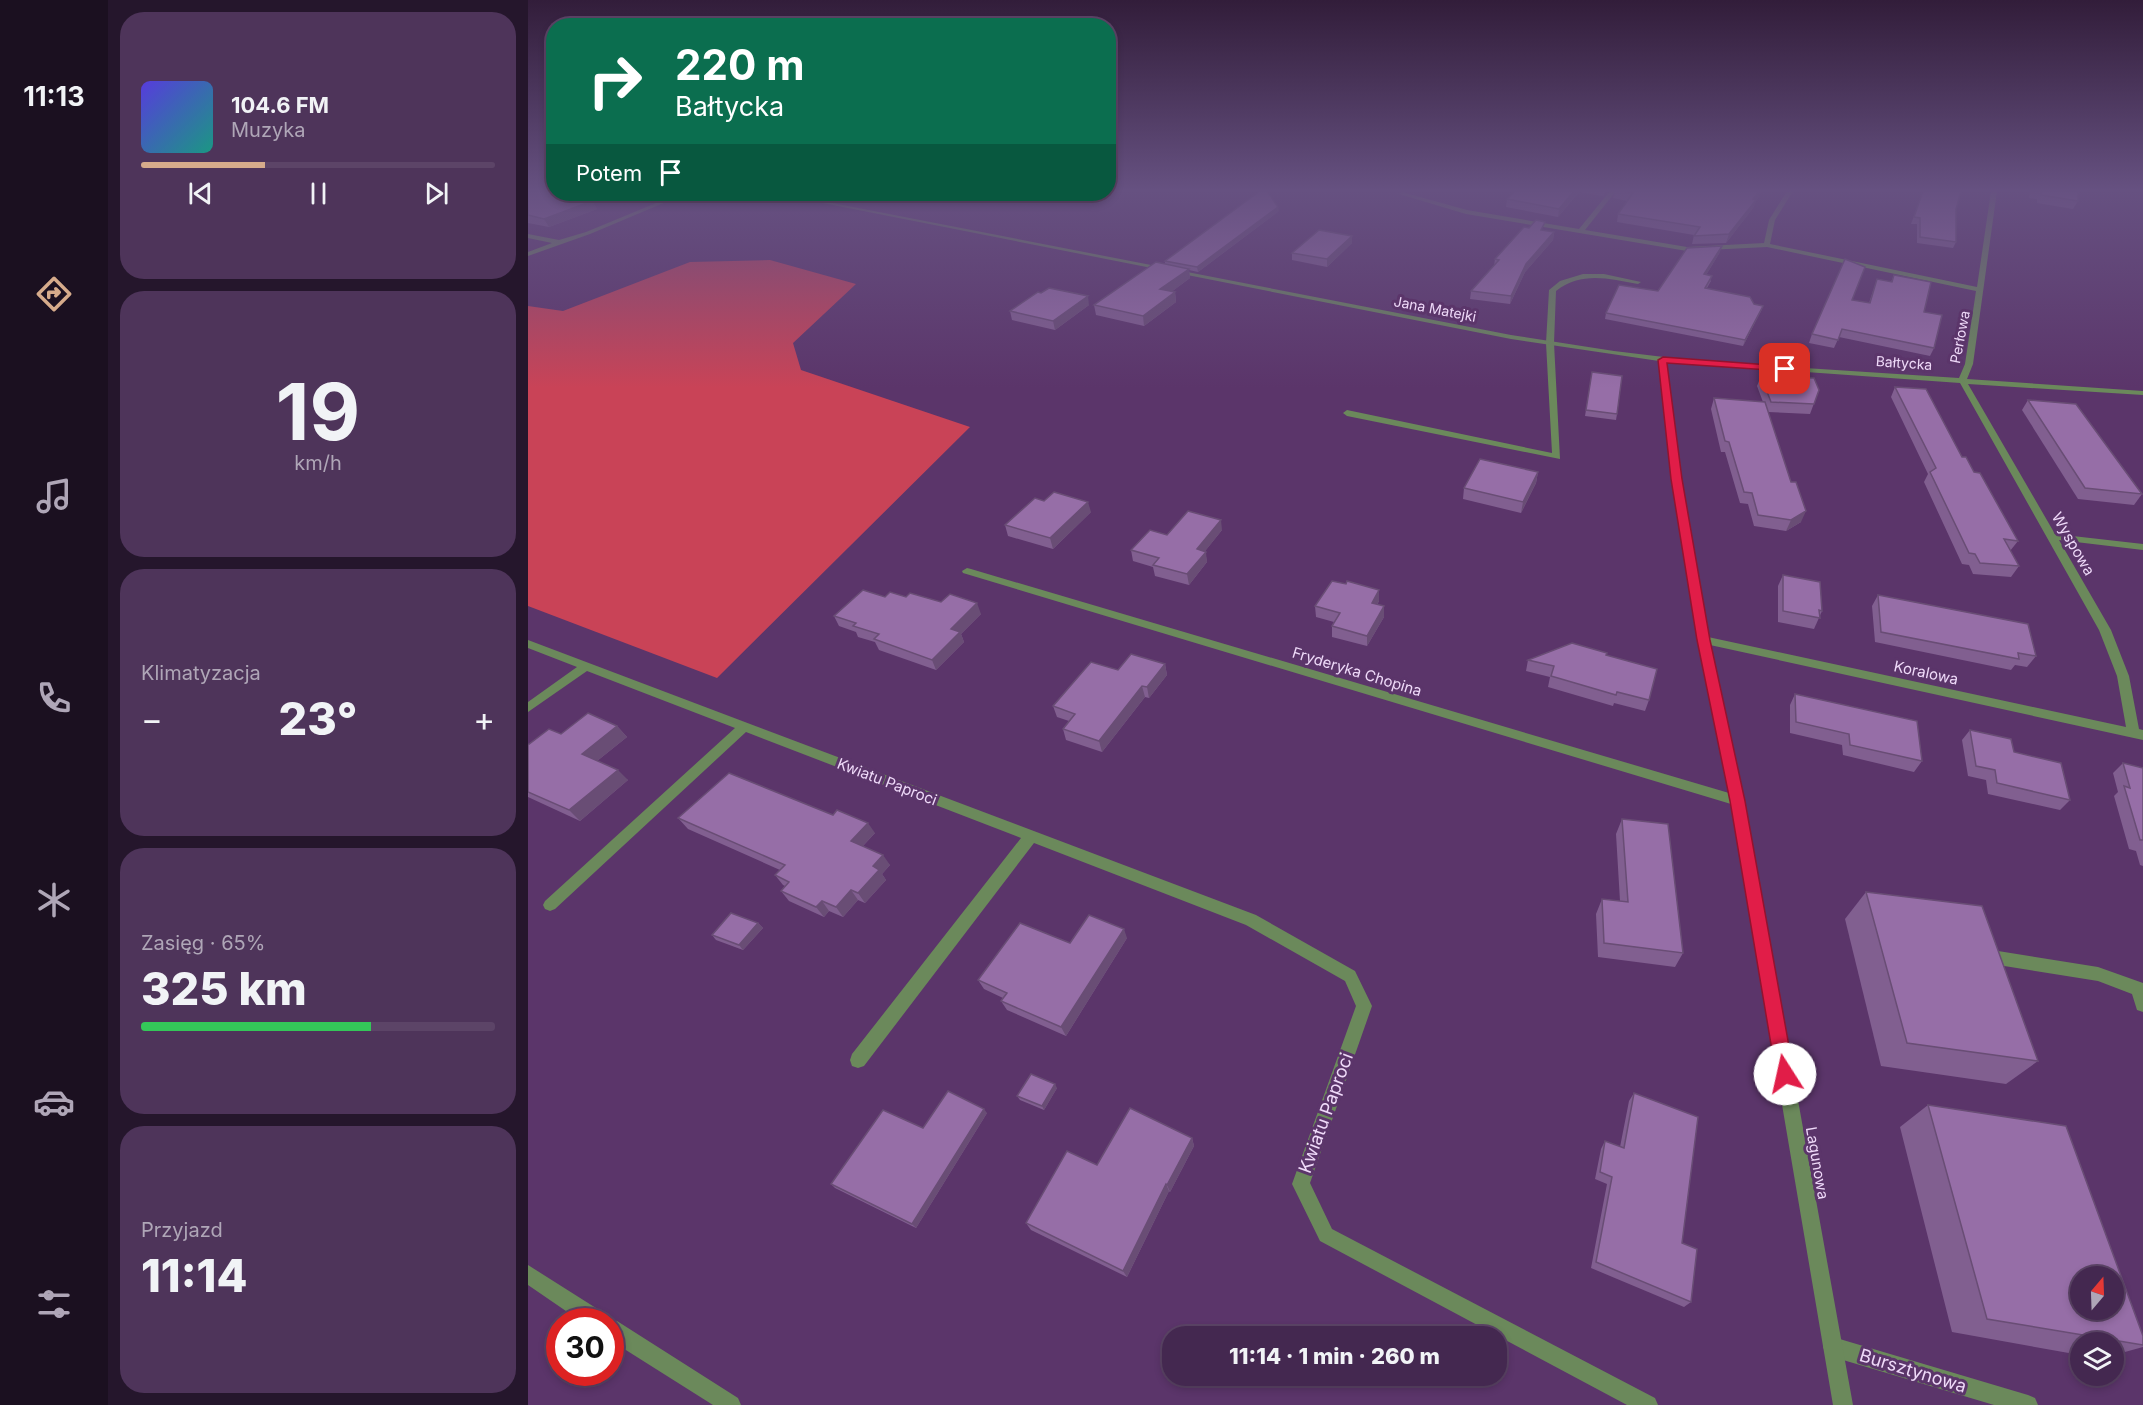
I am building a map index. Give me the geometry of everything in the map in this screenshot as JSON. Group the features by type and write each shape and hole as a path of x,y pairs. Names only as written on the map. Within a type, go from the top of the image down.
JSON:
{"street":[{"name":"Jana Matejki","path":"1097,257 1550,343 1663,360"},
{"path":"1821,257 1979,290"},
{"name":"Perłowa","path":"1962,380 1969,364 1984,257"},
{"path":"1347,413 1557,457 1550,343 1553,290 1562,281 1579,275 1597,275 1638,282"},
{"name":"Bałtycka","path":"1663,360 2143,393"},
{"name":"Lagunowa","path":"1663,360 1676,479 1703,640 1737,801 1843,1405"},
{"name":"Wyspowa","path":"1962,380 2105,630 2123,676 2138,734"},
{"path":"2050,536 2143,547"},
{"name":"Fryderyka Chopina","path":"967,571 1737,801"},
{"name":"Koralowa","path":"1703,640 2138,734"},
{"name":"Kwiatu Paproci","path":"528,644 1251,920 1350,976 1364,1006 1301,1184 1326,1234 1648,1405"},
{"path":"528,708 585,667"},
{"path":"550,905 744,727"},
{"path":"858,1060 1031,836"},
{"path":"1998,958 2098,974 2139,989 2143,1005"},
{"path":"528,1274 579,1308"},
{"path":"624,1337 731,1405"},
{"name":"Bursztynowa","path":"1833,1347 2028,1405"}],"shaded area":[{"path":"770,260 856,284 793,343 801,370 970,427 717,678 528,606 528,306 563,311 690,262"}],"building":[{"path":"1171,257 1211,257 1197,267 1165,261"},
{"path":"1497,257 1533,257 1526,264 1511,296 1471,291 1499,260 1495,259"},
{"path":"1681,257 1715,257 1704,274 1712,276 1705,288 1750,297 1754,304 1763,306 1745,340 1606,313 1619,285 1658,291"},
{"path":"1845,259 1865,267 1852,300 1870,303 1877,279 1892,282 1894,275 1931,282 1924,312 1942,315 1934,348 1842,329 1838,340 1812,334"},
{"path":"1156,262 1189,269 1160,289 1175,292 1143,316 1094,305"},
{"path":"1049,288 1088,296 1053,321 1010,311 1038,292 1041,293"},
{"path":"1592,372 1622,376 1617,414 1586,410"},
{"path":"1761,376 1814,378 1819,390 1814,404 1771,402"},
{"path":"1895,387 1926,389 1962,457 1966,457 1974,472 1980,473 2018,541 2004,539 2019,566 1980,563 1975,554 1969,553 1930,472 1936,468"},
{"path":"1714,398 1765,402 1791,482 1796,482 1806,511 1791,520 1758,515 1752,493 1744,492 1729,442 1725,441"},
{"path":"2028,400 2076,404 2142,494 2085,488"},
{"path":"1480,459 1538,472 1523,502 1464,488"},
{"path":"1054,492 1088,502 1050,538 1005,525 1035,498 1044,501"},
{"path":"1188,511 1221,520 1197,549 1206,552 1187,574 1153,565 1159,558 1131,550 1150,530 1167,535"},
{"path":"1783,575 1820,582 1822,611 1819,610 1820,618 1783,611"},
{"path":"1332,581 1346,584 1347,581 1379,590 1372,603 1384,606 1367,636 1332,626 1340,613 1315,606"},
{"path":"863,590 885,597 890,592 906,597 910,593 941,602 950,594 977,603 951,629 960,632 932,660 874,639 879,634 853,626 856,623 834,616"},
{"path":"1878,595 2028,624 2036,656 2018,653 2019,659 1881,632"},
{"path":"1572,643 1657,669 1649,700 1617,692 1616,695 1551,676 1554,666 1528,660"},
{"path":"1131,654 1165,664 1147,687 1142,686 1099,741 1063,729 1075,714 1053,706 1091,662 1118,670"},
{"path":"1795,694 1917,721 1922,761 1850,745 1849,734 1796,722"},
{"path":"588,713 617,726 582,754 618,770 569,810 528,792 528,745 549,729 561,734"},
{"path":"1970,730 2011,739 2014,752 2061,763 2070,800 1997,783 1995,770 1976,766"},
{"path":"2123,763 2143,768 2143,840 2140,840 2124,786 2130,788"},
{"path":"729,773 833,815 837,810 868,823 851,841 883,855 873,866 879,870 858,893 851,890 836,907 822,901 816,907 781,891 789,882 775,875 785,865 678,818"},
{"path":"1622,819 1668,824 1683,953 1604,943 1602,899 1628,902"},
{"path":"1866,892 1982,906 2038,1061 1907,1043"},
{"path":"731,913 758,923 739,945 712,935"},
{"path":"1089,915 1124,929 1061,1027 1001,1001 1007,993 978,980 1020,923 1070,943"},
{"path":"1031,1074 1055,1084 1042,1106 1017,1096"},
{"path":"948,1091 984,1109 912,1224 831,1184 883,1110 923,1128"},
{"path":"1634,1093 1698,1117 1682,1243 1697,1249 1691,1302 1596,1262 1612,1177 1600,1172 1605,1141 1624,1148"},
{"path":"1928,1105 2066,1126 2117,1266 2070,1266 2070,1320 2124,1320 2124,1284 2143,1336 2143,1345 2124,1342 2124,1332 2070,1333 1987,1319"},
{"path":"1130,1108 1192,1138 1166,1184 1123,1271 1026,1223 1067,1151 1097,1165"}],"route":[{"path":"1785,369 1663,360 1676,479 1703,640 1737,801 1785,1074"}]}
